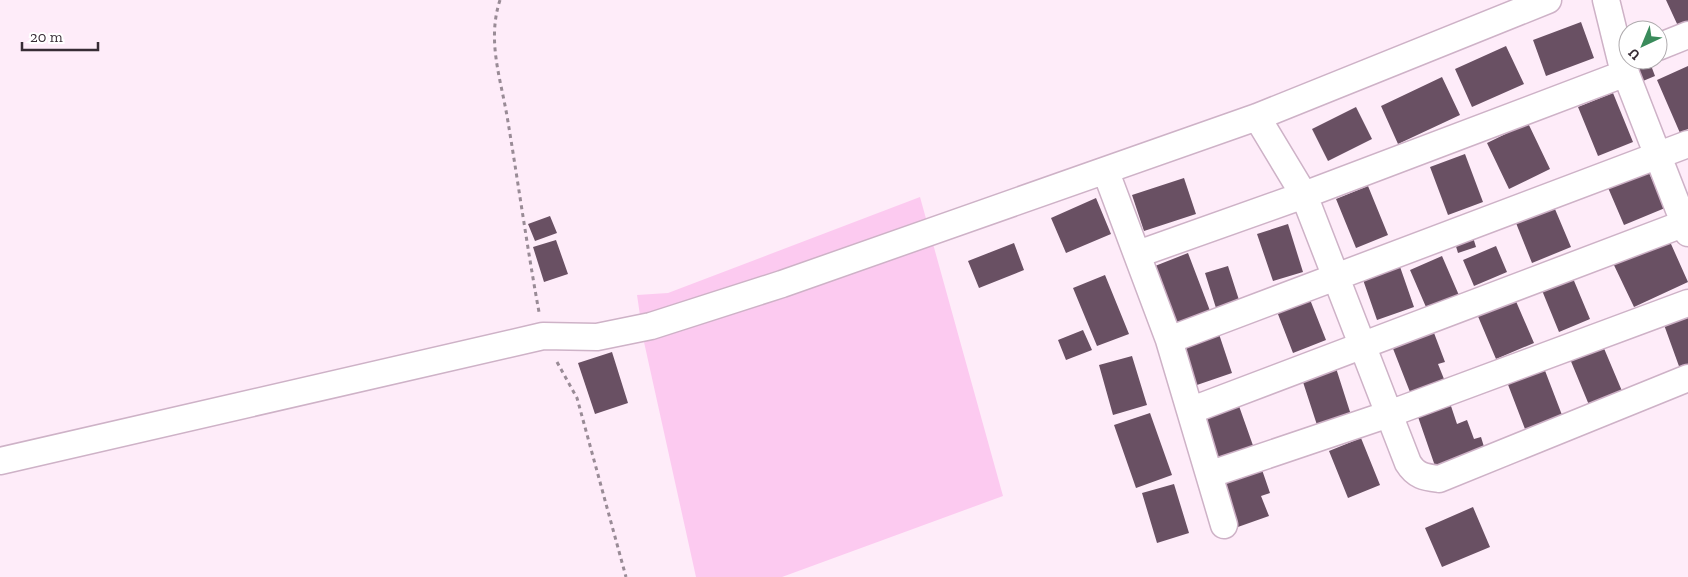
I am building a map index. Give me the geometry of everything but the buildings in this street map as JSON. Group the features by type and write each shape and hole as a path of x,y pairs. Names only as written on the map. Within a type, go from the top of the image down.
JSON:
{"street":[{"path":"0,461 543,336 597,337 651,326 782,284 1106,172 1257,117 1548,0"},
{"path":"1606,0 1618,40"},
{"path":"1668,43 1688,35"},
{"path":"1138,254 1304,194 1618,67"},
{"path":"1192,410 1687,226 1658,155 1627,70"},
{"path":"1257,117 1304,194 1388,414 1414,473 1425,478 1439,479 1688,378"},
{"path":"1169,340 1688,144"},
{"path":"1106,172 1169,340 1192,410 1224,525"},
{"path":"1211,474 1388,414 1688,303"}],"path":[{"path":"500,0 495,17 494,60 506,115 543,336 578,398 626,577"}],"shaded area":[{"path":"920,197 1003,496 782,577 696,577 644,342 637,295 668,293"}]}
